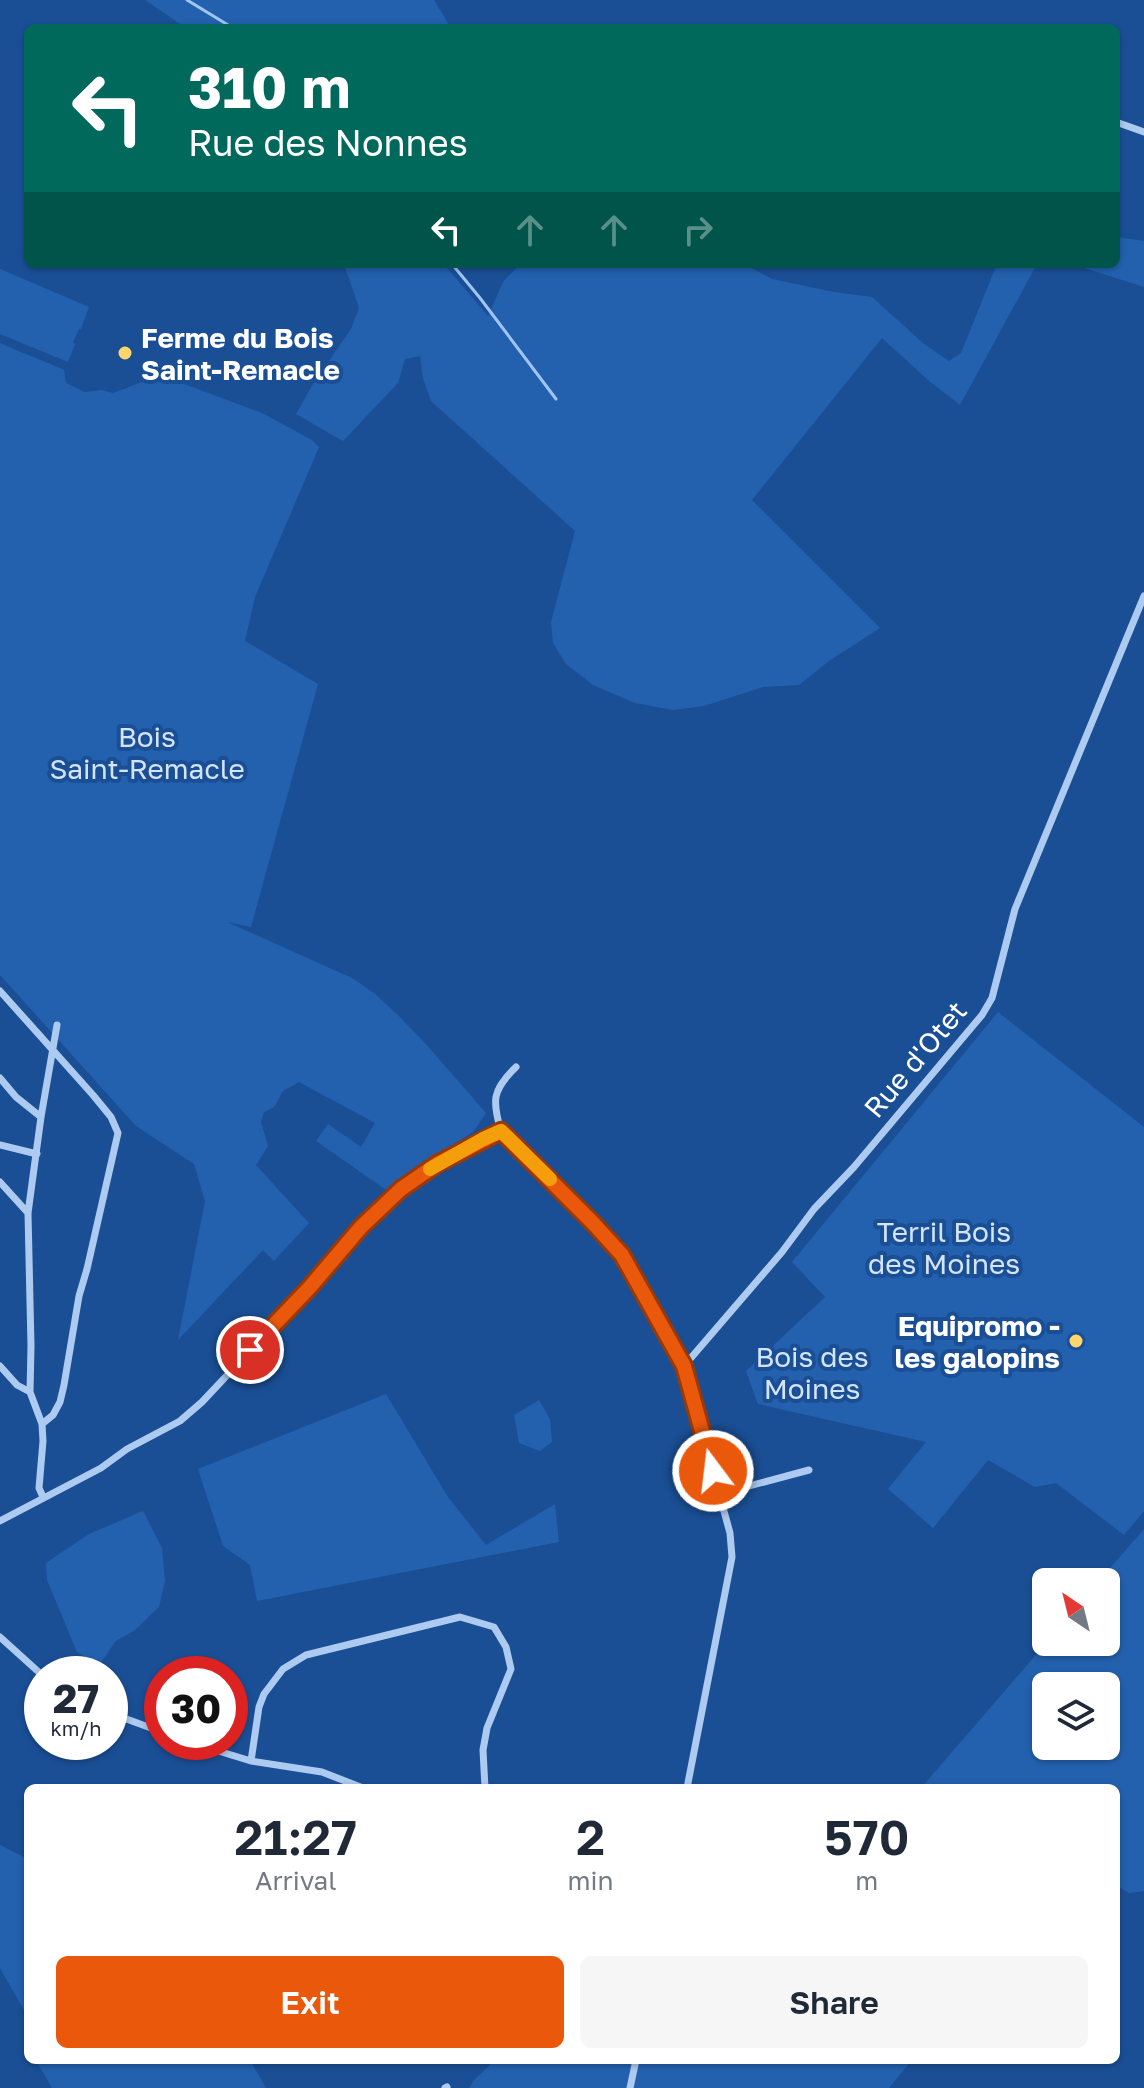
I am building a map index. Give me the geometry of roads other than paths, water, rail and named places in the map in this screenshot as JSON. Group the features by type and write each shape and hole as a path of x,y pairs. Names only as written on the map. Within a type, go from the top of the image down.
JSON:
{"street":[{"path":"1120,123 1144,132"},
{"name":"Rue d'Otet","path":"684,1366 782,1252 814,1209 854,1167 982,1015 992,998 1015,909 1144,596"},
{"path":"0,991 111,1117 118,1133 74,1320 60,1402 53,1415 42,1424"},
{"path":"43,1497 39,1488 42,1424 30,1392 28,1213 57,1025"},
{"path":"516,1067 497,1088 495,1111 501,1131 622,1255 684,1366 730,1533 732,1557 688,1784"},
{"path":"0,1078 16,1097 41,1117"},
{"path":"0,1521 101,1468 127,1449 180,1421 202,1402 310,1287 361,1227 401,1189 437,1164 501,1131"},
{"path":"0,1145 37,1154"},
{"path":"0,1182 28,1213"},
{"path":"0,1366 17,1385 30,1392"},
{"path":"719,1494 809,1470"},
{"path":"251,1761 259,1707 264,1694 283,1669 306,1655 460,1617 494,1627 506,1647 511,1669 487,1728 483,1750 485,1784"},
{"path":"0,1637 24,1659"},
{"path":"248,1760 322,1772 353,1784"},
{"path":"630,2088 635,2064"}],"waterway":[{"path":"187,0 226,24"},
{"path":"455,268 556,399"}],"place":[{"name":"Ferme du Bois Saint-Remacle","path":"125,353"},
{"name":"Equipromo - les galopins","path":"1076,1341"}],"park label":[{"name":"Bois Saint-Remacle","path":"147,752"},
{"name":"Terril Bois des Moines","path":"944,1247"},
{"name":"Bois des Moines","path":"812,1372"}]}
